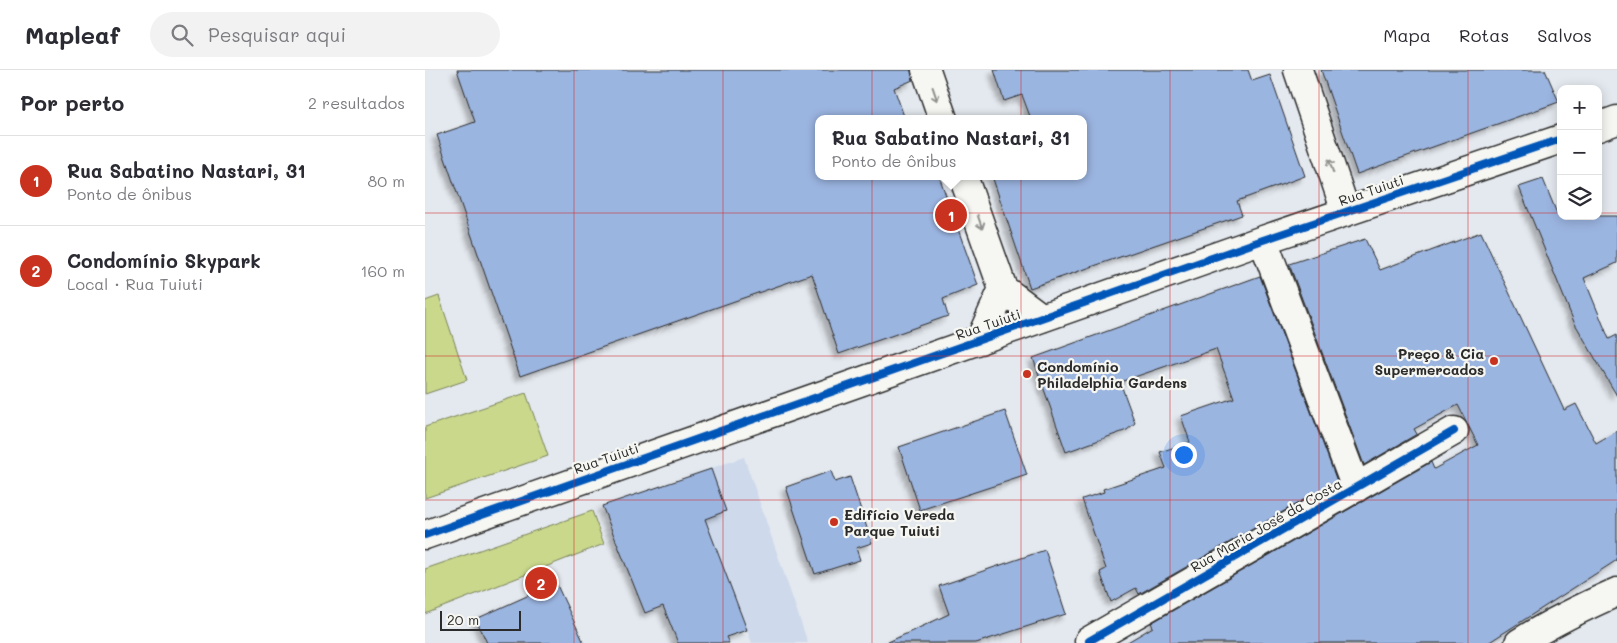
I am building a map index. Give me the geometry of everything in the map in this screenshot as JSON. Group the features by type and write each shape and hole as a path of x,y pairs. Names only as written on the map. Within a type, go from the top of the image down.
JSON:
{"street":[{"path":"926,70 942,115"},
{"path":"1298,70 1346,212"},
{"path":"1602,126 1617,120"},
{"name":"Rua Tuiuti","path":"425,535 1263,240 1557,141"},
{"path":"964,180 1003,288 1042,318"},
{"name":"Rua Maria José da Costa","path":"1263,240 1356,488"},
{"path":"980,340 1003,288"},
{"name":"Rua Maria José da Costa","path":"1089,641 1454,431"},
{"path":"1519,643 1571,613 1617,592"}],"shaded area":[{"path":"744,457 808,643 752,643 688,476"}],"green space":[{"path":"439,296 467,380 425,394 425,301"},
{"path":"526,393 548,456 425,498 425,427"},
{"path":"592,511 604,544 425,614 425,569"}],"building":[{"path":"457,70 911,70 913,80 894,88 904,115 815,115 815,180 940,180 978,285 943,299 948,316 839,354 812,274 520,376 437,135 475,122"},
{"path":"994,70 1248,70 1252,81 1270,75 1305,176 1237,201 1242,215 1030,288 993,180 1087,180 1087,115 1030,115 1022,95 1004,101"},
{"path":"1321,70 1545,70 1557,97 1557,103 1357,174"},
{"path":"1543,179 1557,214 1557,220 1602,220 1602,216 1617,216 1617,263 1584,278 1609,339 1617,335 1617,396 1574,322 1519,187"},
{"path":"1481,232 1564,410 1576,404 1596,443 1617,431 1617,560 1488,643 1126,643 1153,627 1151,623 1431,462 1434,469 1478,445 1458,405 1414,429 1417,434 1364,465 1289,264 1365,239 1380,270"},
{"path":"1260,276 1337,481 1139,594 1136,588 1111,602 1100,572 1106,569 1082,499 1104,492 1103,489 1166,468 1160,452 1190,442 1181,416 1234,398 1216,349 1120,382 1135,423 1127,430 1066,452 1033,358"},
{"path":"1005,411 1027,475 920,510 899,447"},
{"path":"711,469 726,511 705,519 747,630 726,637 729,643 678,643 663,606 645,613 602,506"},
{"name":"Edifício Vereda Parque Tuiuti","path":"831,471 835,482 850,477 872,543 856,548 860,560 815,574 786,487"},
{"path":"1045,550 1066,614 976,643 886,643 949,614 939,586"},
{"path":"556,583 584,643 487,643 476,619"}],"cycle path":[{"path":"425,535 1263,240 1557,140"},
{"path":"1089,641 1454,431"}],"place":[{"name":"Rua Sabatino Nastari, 31","path":"951,215"},
{"name":"Preço & Cia Supermercados","path":"1494,361"},
{"name":"Condomínio Philadelphia Gardens","path":"1027,374"},
{"name":"Edifício Vereda Parque Tuiuti","path":"834,522"},
{"name":"Condomínio Skypark","path":"541,583"}]}
